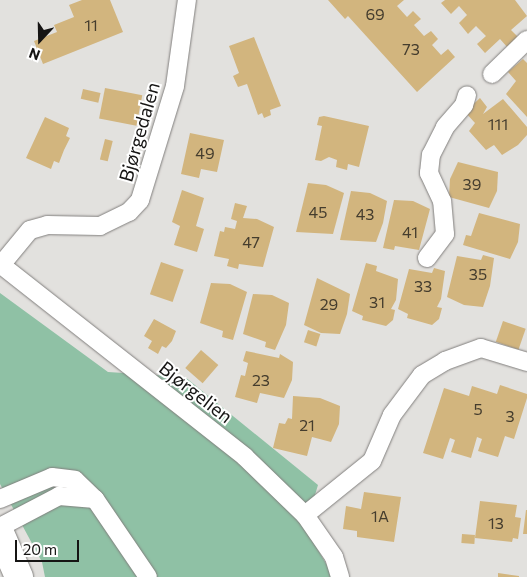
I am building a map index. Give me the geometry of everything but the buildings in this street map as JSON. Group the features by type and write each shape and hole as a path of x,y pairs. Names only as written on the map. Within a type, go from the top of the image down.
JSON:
{"main road":[{"path":"0,534 19,577"}],"street":[{"name":"Bjørgedalen","path":"1,265 30,230 47,225 100,226 129,212 140,200 175,86 186,0"},
{"path":"492,74 527,40"},
{"path":"427,258 446,234 442,201 429,173 431,156 444,127 464,105 467,95"},
{"name":"Bjørgelien","path":"1,265 244,457 306,514 334,557 340,577"},
{"path":"306,514 372,461 392,415 422,375 445,361 481,348 527,362"},
{"path":"0,499 52,477 75,480 95,499 148,577"},
{"path":"0,527 59,496 95,499"}],"green space":[{"path":"0,293 108,372 185,377 318,485 305,528 334,577 45,577 42,562 0,484"}]}
